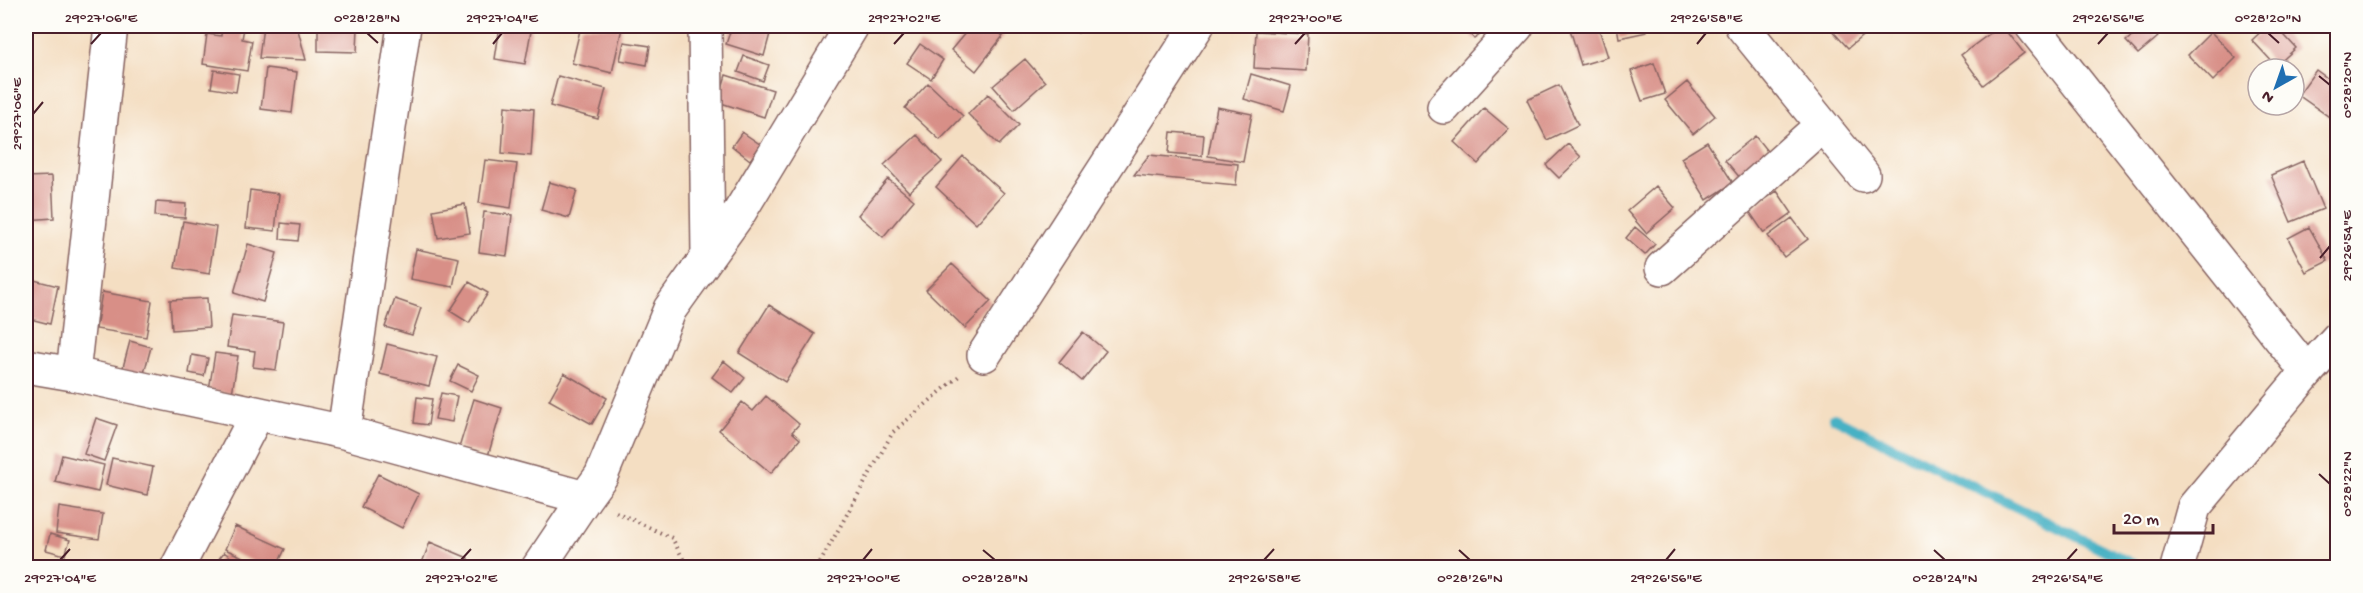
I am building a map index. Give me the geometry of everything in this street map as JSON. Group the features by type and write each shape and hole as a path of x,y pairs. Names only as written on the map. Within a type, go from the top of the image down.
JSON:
{"street":[{"path":"74,374 111,26"},
{"path":"344,432 404,26"},
{"path":"705,26 708,254"},
{"path":"538,567 601,476 670,309 739,213 852,26"},
{"path":"984,355 1197,26"},
{"path":"1444,107 1517,26"},
{"path":"1742,26 1863,175"},
{"path":"2032,26 2307,372"},
{"path":"1662,268 1822,125"},
{"path":"2177,567 2194,507 2337,338"},
{"path":"26,366 74,374 344,432 585,498"},
{"path":"177,567 257,414"}],"path":[{"path":"817,567 893,432 984,355"},
{"path":"585,498 672,538 688,567"}],"building":[{"path":"222,26 244,28 242,39 252,41 247,71 203,64 207,34 221,36"},
{"path":"263,26 297,26 306,60 259,58"},
{"path":"318,26 358,27 357,52 318,51"},
{"path":"500,26 532,26 525,64 495,59"},
{"path":"581,26 622,28 612,73 572,63"},
{"path":"732,26 755,26 771,30 764,56 726,44"},
{"path":"971,26 991,26 1003,36 976,71 951,50"},
{"path":"1068,26 1085,26 1078,33"},
{"path":"1464,26 1493,26 1474,39"},
{"path":"1569,26 1598,26 1608,57 1581,65"},
{"path":"1617,26 1646,26 1647,32 1619,38"},
{"path":"1828,26 1861,26 1867,32 1848,48"},
{"path":"2003,26 2024,53 1983,85 1961,55"},
{"path":"2144,26 2149,26 2158,37 2138,54 2126,41"},
{"path":"2267,26 2276,26 2296,48 2286,57 2268,57 2252,40"},
{"path":"1256,31 1308,34 1306,71 1254,68"},
{"path":"2211,32 2236,58 2213,81 2188,55"},
{"path":"624,42 650,46 647,65 620,60"},
{"path":"920,44 943,60 931,79 907,63"},
{"path":"744,56 769,65 763,81 738,72"},
{"path":"1025,59 1045,82 1014,110 993,86"},
{"path":"1654,63 1665,94 1642,101 1631,71"},
{"path":"266,68 297,72 292,113 261,109"},
{"path":"214,70 239,74 236,92 211,88"},
{"path":"2316,70 2338,86 2338,123 2306,101 2306,84"},
{"path":"1251,74 1291,86 1284,111 1244,99"},
{"path":"726,75 773,90 764,117 718,102"},
{"path":"558,76 606,89 598,119 550,106"},
{"path":"1687,82 1715,116 1693,134 1665,100"},
{"path":"928,83 963,116 940,140 905,108"},
{"path":"1559,85 1578,125 1547,140 1527,100"},
{"path":"988,94 1019,125 999,145 968,114"},
{"path":"505,106 534,109 531,156 502,153"},
{"path":"1217,107 1252,114 1243,162 1208,156"},
{"path":"1484,108 1509,129 1478,164 1454,142"},
{"path":"742,132 761,145 750,160 732,146"},
{"path":"1171,132 1204,135 1202,156 1169,153"},
{"path":"917,135 942,162 909,192 884,165"},
{"path":"1755,136 1771,156 1741,179 1725,160"},
{"path":"1707,142 1733,183 1707,200 1681,158"},
{"path":"1568,144 1581,157 1559,178 1546,165"},
{"path":"1149,155 1238,164 1236,185 1134,175"},
{"path":"963,156 1004,193 976,224 936,187"},
{"path":"485,160 517,164 511,208 479,203"},
{"path":"2303,161 2323,209 2291,222 2271,175"},
{"path":"52,176 54,218 26,220 26,177"},
{"path":"888,179 914,200 883,237 858,215"},
{"path":"549,182 577,190 569,218 541,210"},
{"path":"1656,186 1675,208 1646,233 1627,211"},
{"path":"250,190 279,194 275,231 246,228"},
{"path":"1777,191 1792,213 1764,233 1749,211"},
{"path":"156,202 186,204 185,218 155,216"},
{"path":"465,204 470,233 438,238 433,210"},
{"path":"484,212 512,215 507,256 479,252"},
{"path":"1792,218 1808,239 1784,257 1768,236"},
{"path":"183,221 216,227 209,274 175,268"},
{"path":"281,223 300,225 298,241 280,239"},
{"path":"1635,227 1655,244 1645,255 1626,238"},
{"path":"2309,227 2328,261 2306,272 2288,238"},
{"path":"248,244 277,253 263,302 234,293"},
{"path":"416,249 459,258 453,287 410,279"},
{"path":"952,264 991,301 965,328 926,290"},
{"path":"26,278 58,286 50,324 26,318"},
{"path":"469,282 488,293 469,323 450,311"},
{"path":"102,292 152,301 146,337 96,329"},
{"path":"207,298 209,327 172,330 170,300"},
{"path":"395,299 421,308 412,335 385,327"},
{"path":"769,305 815,334 785,382 739,353"},
{"path":"232,315 283,322 276,370 253,367 255,351 227,347"},
{"path":"1083,332 1106,351 1082,381 1059,362"},
{"path":"130,341 151,347 143,377 122,371"},
{"path":"387,344 437,357 429,386 380,374"},
{"path":"215,353 238,356 232,394 209,390"},
{"path":"192,355 208,358 204,376 189,373"},
{"path":"724,361 745,378 733,393 712,377"},
{"path":"458,365 479,375 471,391 450,381"},
{"path":"564,373 607,398 592,424 549,400"},
{"path":"441,393 457,396 452,422 435,419"},
{"path":"766,396 799,424 792,432 800,439 771,473 719,430 742,402 753,411"},
{"path":"417,397 432,399 428,425 414,423"},
{"path":"474,399 502,408 488,456 459,448"},
{"path":"96,418 117,425 104,461 84,454"},
{"path":"62,455 104,465 98,492 55,482"},
{"path":"112,458 153,467 147,495 106,485"},
{"path":"378,474 419,494 402,528 361,507"},
{"path":"59,507 103,514 99,539 56,533"},
{"path":"235,526 285,549 276,568 267,568 225,549"},
{"path":"50,534 70,540 65,555 46,550"},
{"path":"430,542 468,558 464,568 420,568"},
{"path":"224,552 245,568 212,568"}],"waterway":[{"path":"1834,418 2141,568"}]}
